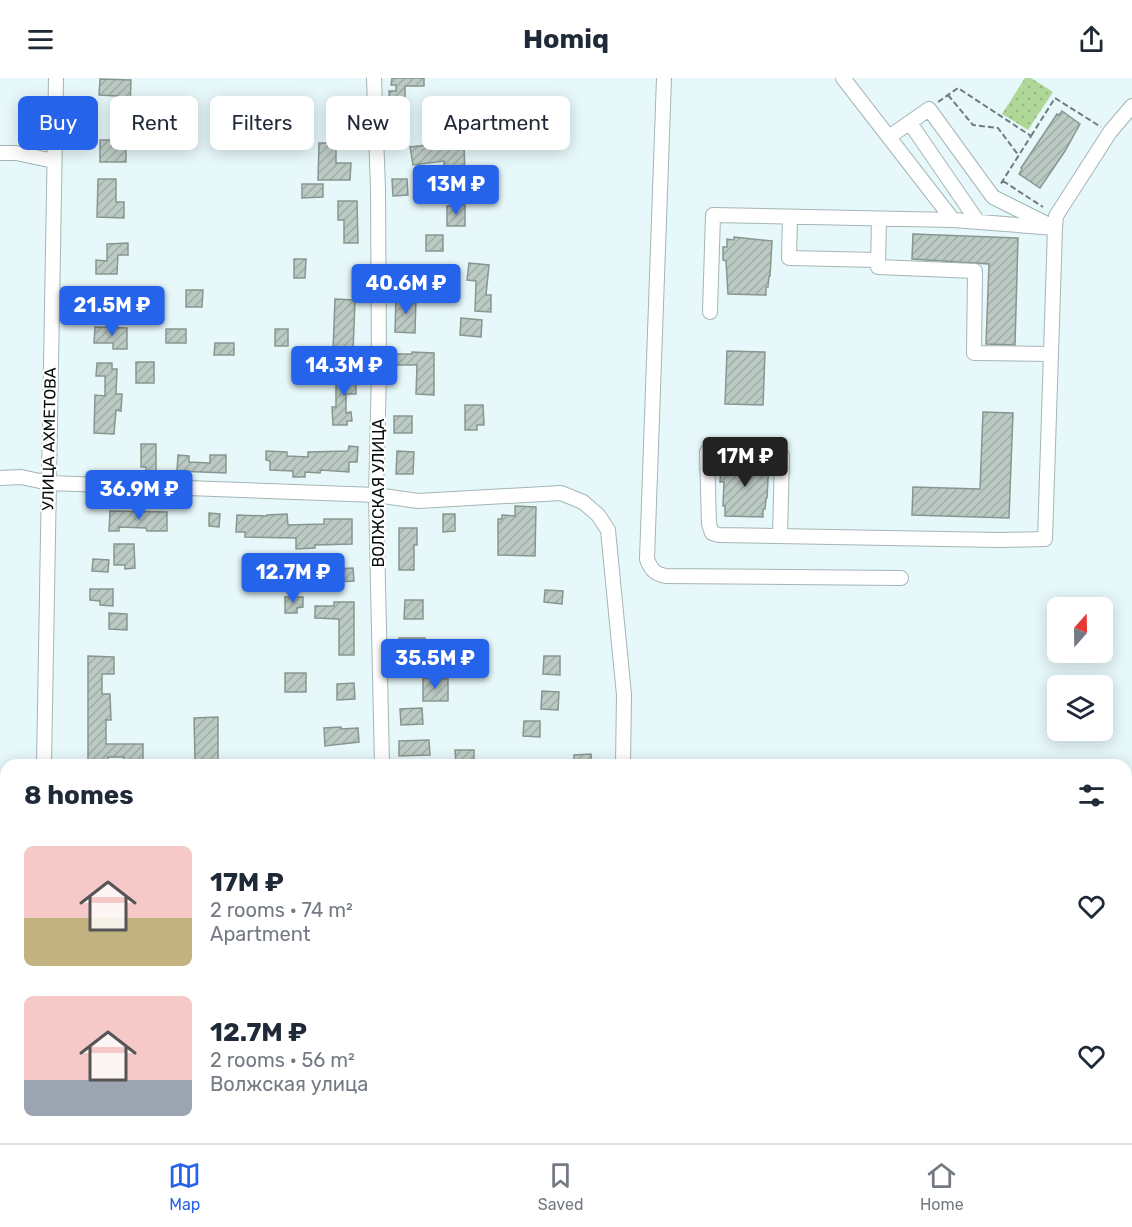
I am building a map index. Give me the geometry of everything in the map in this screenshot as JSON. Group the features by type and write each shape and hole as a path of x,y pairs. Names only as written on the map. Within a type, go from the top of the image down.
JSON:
{"street":[{"name":"УЛИЦА АХМЕТОВА","path":"44,759 56,78"},
{"name":"ВОЛЖСКАЯ УЛИЦА","path":"374,78 378,189 379,361 376,495 382,759"},
{"path":"664,78 647,560 650,568 657,574 666,576 901,578"},
{"path":"843,78 953,220"},
{"path":"707,452 708,524 712,533 719,535 1045,539 1055,222 1110,132 1132,106"},
{"path":"889,137 929,109 993,197 1055,222"},
{"path":"910,123 978,222"},
{"path":"0,153 16,153 54,161"},
{"path":"710,312 713,215 1055,222"},
{"path":"790,217 789,258 878,260"},
{"path":"879,219 878,267 975,271 974,353 1050,354"},
{"path":"780,536 782,456"},
{"path":"0,478 21,477 49,483 376,495 418,501 561,493 584,502 598,515 608,530 624,695 623,759"}],"path":[{"path":"938,103 958,88 1031,136"},
{"path":"948,95 973,125 998,128 1019,156"},
{"path":"993,197 1055,98 1110,132"},
{"path":"1003,181 1055,222"}],"green space":[{"path":"1025,78 1031,78 1053,92 1028,130 1002,114"}],"building":[{"path":"392,78 424,78 424,86 405,86 405,96 389,96 389,91 396,91 396,85 391,85"},
{"path":"100,79 131,80 130,96 99,95"},
{"path":"1062,111 1080,124 1040,188 1019,174 1057,114 1059,115"},
{"path":"100,140 110,140 110,150 126,150 126,162 100,162"},
{"path":"319,143 326,143 326,150 336,150 336,163 351,163 350,180 318,180"},
{"path":"422,146 422,150 464,150 465,172 444,172 444,161 413,165 410,147"},
{"path":"98,179 116,179 116,202 124,202 124,218 97,217"},
{"path":"392,179 407,179 408,195 393,196"},
{"path":"302,184 323,184 323,197 302,198"},
{"path":"338,201 357,201 358,243 344,243 344,220 338,220"},
{"path":"465,205 465,226 447,226 447,206"},
{"path":"913,234 1018,238 1015,345 986,344 989,264 912,259"},
{"path":"426,235 443,235 443,251 426,251"},
{"path":"734,237 772,241 770,276 766,295 728,294 723,247 727,247 727,239 734,240"},
{"path":"128,243 128,255 118,255 117,274 96,274 96,260 107,261 107,244"},
{"path":"294,259 306,259 305,278 294,278"},
{"path":"469,263 489,265 486,295 491,295 491,312 475,311 476,281 467,280"},
{"path":"186,290 203,290 202,307 186,307"},
{"path":"396,296 416,297 415,333 395,332"},
{"path":"124,297 144,298 144,319 123,318"},
{"path":"335,299 355,300 353,352 333,351"},
{"path":"461,318 482,320 481,337 460,335"},
{"path":"95,327 127,328 127,349 113,349 113,343 94,343"},
{"path":"166,329 186,329 186,343 166,343"},
{"path":"275,329 288,329 288,346 275,346"},
{"path":"215,343 234,343 234,355 214,355"},
{"path":"304,351 323,352 322,374 304,373"},
{"path":"727,351 765,352 763,405 725,404"},
{"path":"412,352 434,353 434,395 416,394 417,365 396,365 396,354 412,354"},
{"path":"136,362 154,362 154,383 136,383"},
{"path":"97,363 112,363 112,369 117,369 116,394 122,394 121,411 116,410 114,434 94,433 95,395 105,396 105,376 96,376"},
{"path":"336,372 356,372 356,394 346,394 346,413 351,412 352,421 347,421 347,425 333,425 332,407 336,407"},
{"path":"465,405 483,405 484,425 477,425 477,430 465,430"},
{"path":"983,412 1013,413 1009,518 912,515 913,487 980,489"},
{"path":"394,416 412,416 412,433 394,433"},
{"path":"141,444 156,444 156,471 146,471 146,467 141,467"},
{"path":"349,446 358,447 357,462 349,462 349,472 321,470 320,473 305,472 305,477 293,477 293,471 270,470 270,461 266,460 266,451 287,452 287,456 308,457 308,452 348,451"},
{"path":"397,451 414,452 413,474 396,474"},
{"path":"178,455 189,456 189,462 210,463 210,455 226,455 226,473 177,471"},
{"path":"731,459 769,462 767,498 763,517 725,516 724,482 720,482 721,469 724,469 724,461 731,461"},
{"path":"515,506 536,507 535,556 498,555 498,519 502,519 502,515 515,516"},
{"path":"110,511 167,512 167,531 119,527 119,531 109,531"},
{"path":"209,513 220,514 219,527 209,526"},
{"path":"287,514 288,525 324,524 324,519 352,519 352,544 315,545 315,548 296,549 296,538 245,537 245,532 236,532 237,515"},
{"path":"443,514 455,514 455,531 443,532"},
{"path":"399,528 417,528 414,570 399,570"},
{"path":"114,544 134,544 135,568 125,569 125,565 114,565"},
{"path":"93,559 109,560 108,572 92,571"},
{"path":"353,568 354,581 335,582 334,569"},
{"path":"90,589 113,589 113,606 100,605 100,601 90,600"},
{"path":"545,590 563,591 562,604 544,602"},
{"path":"285,597 303,597 303,607 297,608 297,613 285,613"},
{"path":"405,600 423,600 423,619 404,619"},
{"path":"334,602 354,602 354,655 339,655 339,619 315,618 315,606 334,606"},
{"path":"109,613 127,614 127,630 109,629"},
{"path":"399,638 425,638 425,662 398,662"},
{"path":"88,656 114,657 114,674 102,674 102,694 110,694 111,720 106,720 106,744 143,744 143,759 108,757 108,759 88,759"},
{"path":"544,656 560,656 560,675 543,674"},
{"path":"285,673 306,673 306,692 285,692"},
{"path":"423,678 448,679 448,701 423,701"},
{"path":"354,683 355,699 337,700 337,684"},
{"path":"542,691 559,692 558,710 541,709"},
{"path":"422,708 423,724 401,725 400,709"},
{"path":"218,717 218,759 195,759 194,718"},
{"path":"524,721 540,721 540,737 523,736"},
{"path":"341,727 341,729 358,728 359,742 325,746 324,728"},
{"path":"429,740 430,755 399,756 399,741"},
{"path":"455,750 474,750 474,759 456,759"},
{"path":"591,754 591,759 574,759 574,755"}]}
